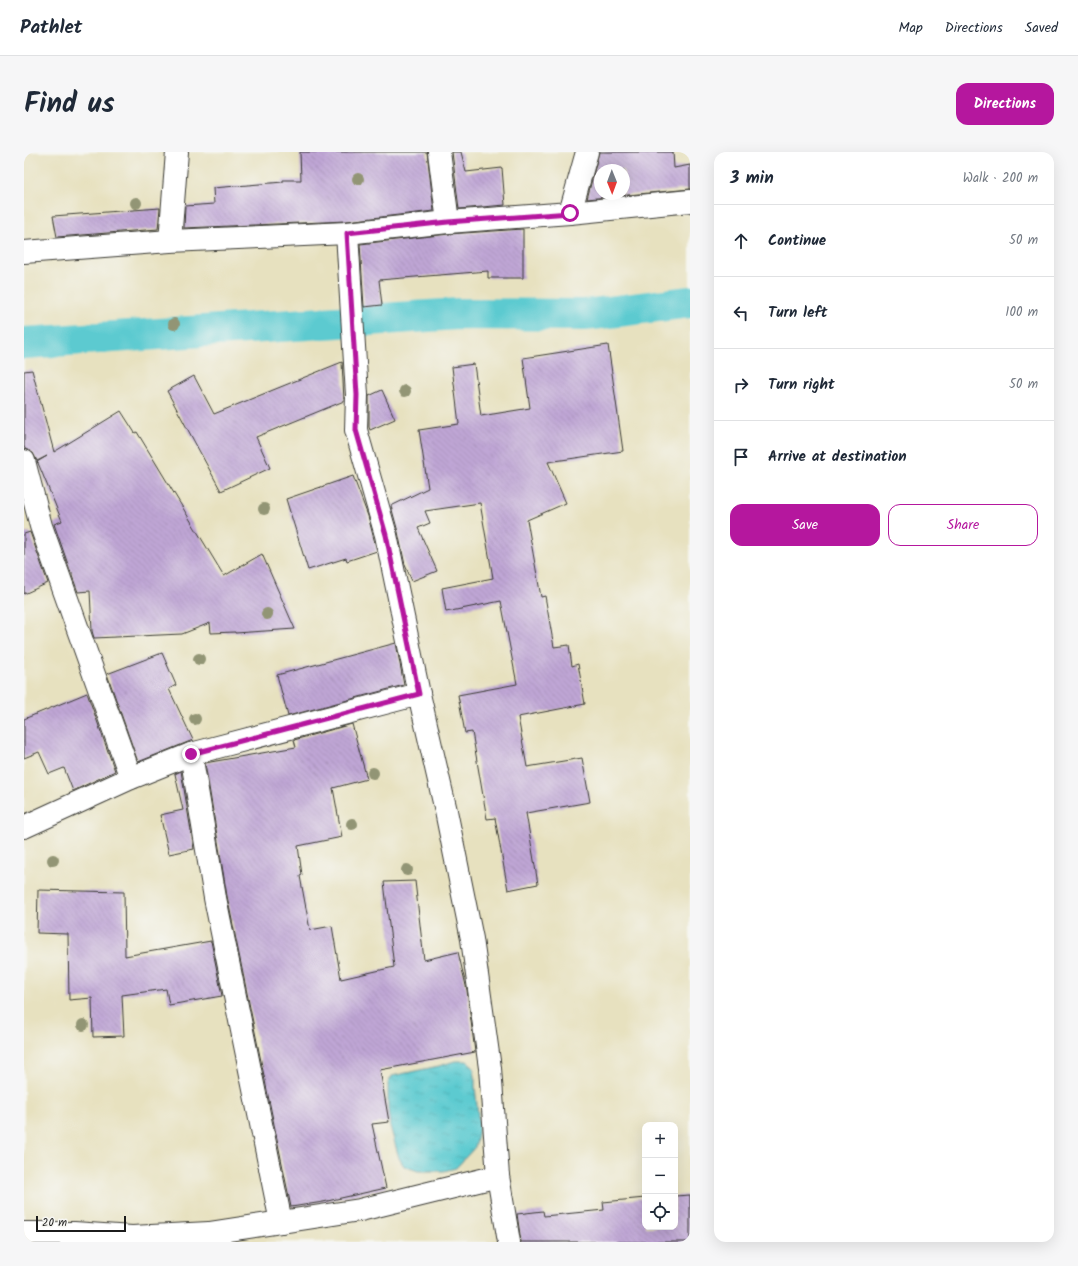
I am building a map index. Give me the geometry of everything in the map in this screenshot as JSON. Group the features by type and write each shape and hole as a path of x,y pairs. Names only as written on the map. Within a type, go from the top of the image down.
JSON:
{"street":[{"path":"170,242 177,152"},
{"path":"438,152 448,222"},
{"path":"570,213 587,152"},
{"path":"24,252 170,242 347,233 448,222 690,202"},
{"path":"347,233 357,395 356,430 386,535 419,694 446,811 472,939 490,1068 498,1176 509,1242"},
{"path":"24,461 42,526 132,778"},
{"path":"24,827 132,778 191,754 419,694"},
{"path":"191,754 216,898 281,1222"},
{"path":"24,1232 74,1233 132,1237 209,1233 360,1210 498,1176"}],"water":[{"path":"455,1061 467,1061 473,1066 479,1124 475,1147 456,1168 444,1171 418,1171 404,1166 399,1158 390,1126 388,1083 392,1076"}],"building":[{"path":"300,152 427,152 434,211 346,221 184,228 185,206 214,204 213,188 283,182 283,180 301,180"},
{"path":"452,152 461,152 466,172 502,168 505,205 459,209"},
{"path":"599,152 673,152 674,168 690,165 690,189 630,195 630,164 596,164"},
{"path":"594,172 594,198 587,199"},
{"path":"160,208 158,229 57,237 53,216"},
{"path":"523,229 523,278 488,278 488,271 379,280 382,305 364,307 360,244 449,234"},
{"path":"608,345 623,451 548,462 566,503 527,520 541,597 545,596 554,647 569,645 572,666 578,664 585,704 518,717 527,767 582,758 590,802 526,813 538,884 508,890 495,818 487,819 472,732 465,733 458,695 517,684 501,601 446,612 442,588 493,578 480,503 425,511 430,523 418,528 437,571 412,581 405,565 391,506 428,488 419,430 459,424 452,367 474,364 481,416 530,408 523,358"},
{"path":"342,362 344,401 256,437 270,468 221,491 167,391 194,376 214,414"},
{"path":"32,370 54,452 121,411 135,433 137,432 224,576 262,554 295,629 211,633 210,623 182,634 94,638 92,631 90,591 78,592 54,524 62,521 37,462 47,456 37,461 33,453 25,449 24,446 24,371"},
{"path":"382,390 395,419 370,430 369,396"},
{"path":"353,476 368,516 377,551 347,561 346,558 308,570 286,499"},
{"path":"30,532 48,583 24,594 24,534"},
{"path":"396,643 404,685 288,716 277,675"},
{"path":"162,653 176,685 169,689 193,740 138,762 107,674"},
{"path":"87,693 115,771 73,791 64,768 49,774 39,752 24,758 24,719"},
{"path":"352,724 367,779 333,788 342,837 298,846 302,875 300,876 310,930 332,926 341,979 394,967 384,882 415,881 424,960 458,952 467,990 475,1052 380,1070 389,1122 372,1124 386,1188 323,1202 291,1207 227,896 205,763 296,747 294,740"},
{"path":"181,771 194,849 169,854 160,815 183,810 175,774"},
{"path":"38,890 124,892 125,956 211,941 222,996 169,1005 166,989 122,995 124,1036 93,1037 92,998 69,1000 68,934 37,933"},
{"path":"690,1195 690,1242 521,1242 517,1214 543,1211 544,1216 604,1210 603,1202 642,1198 642,1230 678,1230 678,1196"}],"waterway":[{"path":"24,343 458,314 585,315 690,302"}],"route":[{"path":"191,754 419,694 386,535 356,430 357,395 347,233 448,222 570,213"}]}
